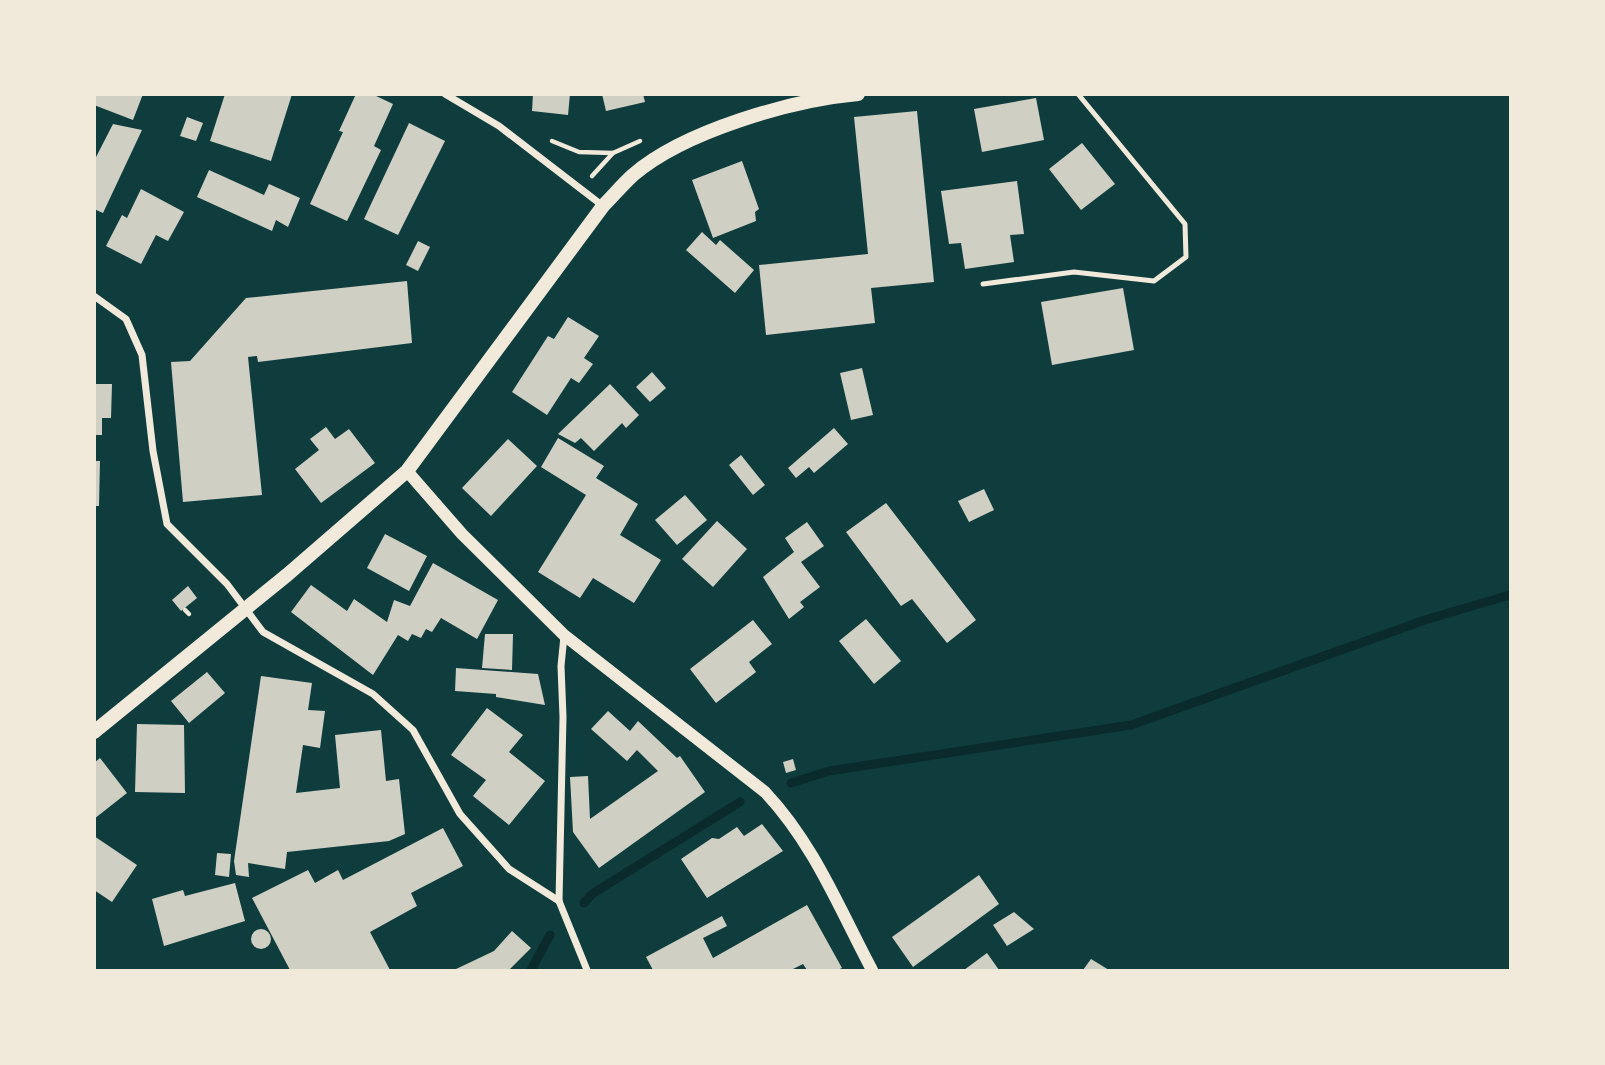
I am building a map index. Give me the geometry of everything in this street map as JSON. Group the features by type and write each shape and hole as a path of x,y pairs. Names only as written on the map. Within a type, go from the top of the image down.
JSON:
{"main road":[{"path":"94,733 407,471 603,206 635,174 674,149 715,130 754,117 858,94"}],"street":[{"path":"445,94 499,126 603,206"},
{"path":"94,296 126,319 142,355 153,451 167,524 227,584 263,632 373,694 413,730 460,814 509,869 559,901"},
{"path":"407,471 462,534 564,635 765,792 781,809 827,878 872,971"},
{"path":"564,635 561,666 563,717 559,901 587,971"}],"lane":[{"path":"983,284 1074,272 1154,281 1186,257 1185,224 1078,94"}],"path":[{"path":"550,141 579,152 613,153"}],"building":[{"path":"94,94 143,94 133,120 94,105"},
{"path":"225,94 292,94 271,161 210,141"},
{"path":"356,94 372,94 393,104 374,146 381,150 347,221 310,204 343,132 339,131"},
{"path":"533,94 570,94 568,115 532,111"},
{"path":"602,94 643,94 645,102 606,111"},
{"path":"1036,98 1044,140 982,152 974,109"},
{"path":"917,111 934,282 871,288 875,323 766,335 759,265 868,254 854,117"},
{"path":"187,117 203,123 196,141 180,136"},
{"path":"409,123 445,141 398,235 364,219"},
{"path":"113,124 142,130 103,213 94,209 94,161"},
{"path":"1082,143 1115,184 1081,210 1049,169"},
{"path":"742,161 759,209 755,212 756,221 713,238 692,180"},
{"path":"209,170 264,195 269,184 300,198 288,227 276,220 272,231 197,197"},
{"path":"1017,181 1024,234 1010,235 1014,262 965,269 961,243 949,244 941,191"},
{"path":"141,189 184,212 168,241 156,235 141,264 106,246 122,215 127,218"},
{"path":"702,232 716,245 720,240 754,270 735,293 686,250"},
{"path":"418,241 430,247 418,271 406,265"},
{"path":"407,281 412,343 258,362 257,356 248,357 262,495 183,502 171,362 190,361 246,298"},
{"path":"1123,288 1134,350 1052,365 1041,302"},
{"path":"568,317 599,336 584,358 593,364 579,383 571,378 547,415 512,392 548,336 554,339"},
{"path":"862,368 873,415 851,420 840,373"},
{"path":"652,372 666,388 650,402 636,387"},
{"path":"94,384 112,384 111,418 102,418 102,435 94,435"},
{"path":"610,384 639,415 626,428 622,423 594,451 581,438 575,443 558,434"},
{"path":"326,427 335,439 349,429 375,463 321,503 295,469 319,450 310,439"},
{"path":"834,428 848,444 814,473 809,467 796,478 788,468"},
{"path":"558,438 604,466 596,478 638,504 620,535 661,560 634,603 593,578 580,598 538,572 586,495 541,467"},
{"path":"508,439 537,466 491,516 462,488"},
{"path":"741,455 765,485 753,495 729,465"},
{"path":"94,461 100,461 99,506 94,506"},
{"path":"984,489 994,510 969,522 958,501"},
{"path":"685,495 707,520 677,545 655,520"},
{"path":"886,503 976,620 947,643 912,599 901,606 846,532"},
{"path":"717,521 747,549 713,587 682,559"},
{"path":"807,522 824,546 801,562 820,587 800,602 804,607 789,619 763,577 794,552 785,538"},
{"path":"385,534 427,556 409,591 367,568"},
{"path":"433,563 498,600 477,639 441,618 432,632 426,629 421,638 412,634 408,641 398,635 373,675 291,612 311,585 347,611 354,599 387,622 394,600 410,606"},
{"path":"188,586 197,598 181,611 172,600"},
{"path":"866,619 901,661 874,684 839,641"},
{"path":"753,620 772,644 749,662 756,672 716,703 690,669"},
{"path":"485,634 513,634 512,670 482,668"},
{"path":"456,668 538,674 545,705 496,697 496,694 455,691"},
{"path":"207,672 225,693 189,723 171,701"},
{"path":"261,676 312,683 308,710 325,711 320,748 303,745 296,793 340,788 335,735 381,730 386,781 399,779 405,834 389,841 287,852 285,869 248,863 249,877 236,875 234,861"},
{"path":"487,708 523,735 509,752 545,781 509,825 473,796 486,780 451,755"},
{"path":"608,711 630,731 638,721 677,758 680,756 705,792 599,868 573,832 570,777 588,776 590,819 658,771 637,750 627,761 591,729"},
{"path":"137,724 184,725 185,793 135,792"},
{"path":"100,758 127,793 94,819 94,763"},
{"path":"793,759 796,770 786,773 783,762"},
{"path":"762,824 783,851 707,898 681,859 712,838 719,839 737,827 744,836"},
{"path":"443,828 463,866 411,893 417,906 370,932 390,970 290,970 252,898 308,870 315,883 338,870 343,880"},
{"path":"94,836 137,865 112,902 94,890"},
{"path":"217,853 231,854 229,877 215,875"},
{"path":"979,875 999,904 913,967 892,937"},
{"path":"235,883 245,921 164,946 152,899 183,890 185,896"},
{"path":"807,905 842,968 807,970 803,964 791,970 653,970 646,957 722,916 727,926 703,938 713,958"},
{"path":"1014,912 1034,929 1007,946 993,925"},
{"path":"261,929 268,932 271,939 268,946 261,949 254,946 251,939 254,932"},
{"path":"512,931 531,948 509,970 454,970 494,951"},
{"path":"987,953 999,970 964,970"},
{"path":"1091,959 1109,970 1083,970"}],"waterway":[{"path":"791,783 829,771 1131,725 1425,620 1510,595"},
{"path":"584,903 592,894 740,802"},
{"path":"531,970 550,935"}]}
